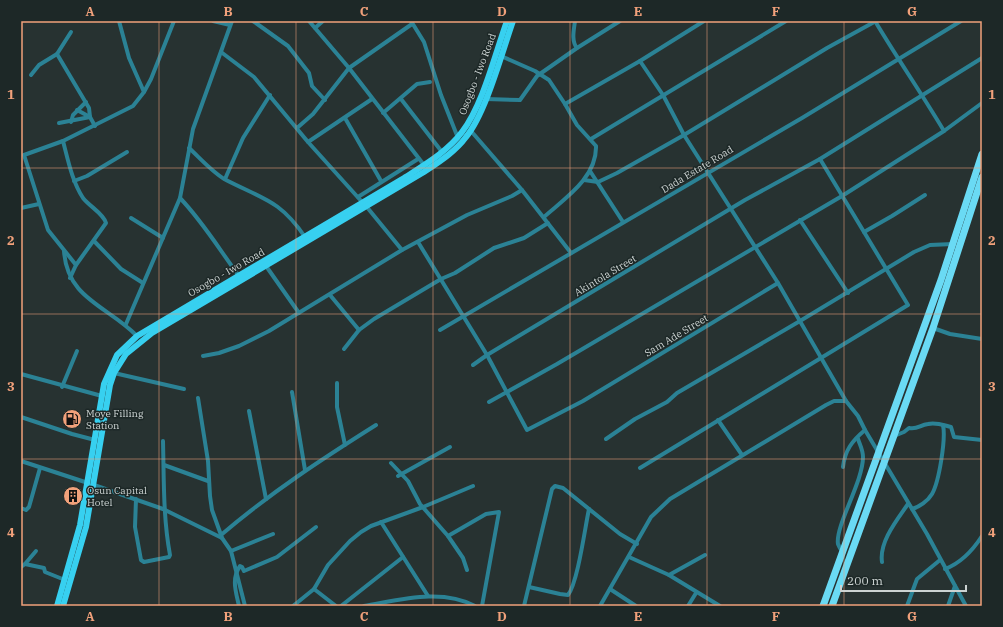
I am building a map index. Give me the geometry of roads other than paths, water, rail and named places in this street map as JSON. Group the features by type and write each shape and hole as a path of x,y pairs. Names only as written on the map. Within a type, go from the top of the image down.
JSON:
{"highway":[{"path":"823,606 953,244 982,154"},
{"path":"832,606 933,328 982,177"}],"main road":[{"name":"Osogbo - Iwo Road","path":"57,606 91,484 114,373 126,354 141,341 266,266 364,204 442,152 458,138 470,120 479,100 507,21"},
{"name":"Osogbo - Iwo Road","path":"63,606 86,527 95,440 102,396 107,374 117,355 137,336 305,237 442,160 454,150 470,131 486,99 513,21"}],"street":[{"path":"119,21 129,58 144,92"},
{"path":"76,265 48,230 24,155 63,141 127,111 133,106 144,92 174,21"},
{"path":"126,324 180,198 195,122 231,23 213,21"},
{"path":"253,21 288,46 309,73 312,86 325,100"},
{"path":"309,21 349,68 383,114 424,165"},
{"path":"315,28 323,21"},
{"path":"575,21 574,45 577,48"},
{"path":"486,99 520,100 540,74 577,48 620,21"},
{"path":"565,104 640,61 704,21"},
{"path":"591,139 786,21"},
{"path":"584,180 598,182 617,173 684,135 821,51 876,21 921,96 933,111 944,132"},
{"name":"Dada Estate Road","path":"440,330 802,118 897,58 961,21"},
{"path":"297,128 313,114 349,68 411,22 426,48 441,95 458,138"},
{"path":"31,75 39,65 57,54 71,32"},
{"path":"221,52 254,77 308,142 358,197 402,250"},
{"path":"57,54 86,102 89,108 90,117 95,126"},
{"path":"501,56 540,74 548,80 565,104 576,125 586,137 594,142 596,152 590,171 584,180 544,217"},
{"name":"Akintola Street","path":"473,365 487,355 732,209 820,159 982,58"},
{"path":"640,61 663,95 684,135 778,283 846,401 858,416 966,606"},
{"path":"383,114 417,84 430,82"},
{"path":"225,179 243,138 270,95"},
{"path":"308,142 372,99"},
{"path":"401,99 442,152"},
{"path":"71,122 77,110 86,102"},
{"path":"489,402 507,393 754,246 842,196 944,132 982,103"},
{"path":"77,110 90,117"},
{"path":"59,123 71,122 90,117"},
{"path":"345,118 381,181"},
{"path":"470,131 522,190 570,253"},
{"path":"63,141 74,182 89,206 106,220 106,226 76,265 70,278"},
{"path":"189,148 225,179 262,196 289,214 305,237"},
{"path":"74,182 127,152"},
{"path":"358,197 381,181 418,159"},
{"path":"640,468 908,305 820,159"},
{"path":"590,171 623,222"},
{"path":"203,356 219,353 239,346 330,295 402,250 467,215 512,196 522,190"},
{"path":"864,232 925,195"},
{"path":"180,198 215,241 239,276"},
{"path":"21,208 39,204"},
{"path":"131,218 163,238"},
{"path":"800,220 848,293"},
{"path":"344,349 359,330 441,279 455,273 494,248 524,238 548,223"},
{"path":"94,241 121,269 143,283"},
{"path":"418,242 487,355 507,393"},
{"path":"606,439 635,419 667,402 677,393 848,293 914,252 930,245 953,244"},
{"path":"64,251 66,270 78,289 101,308 126,324 137,336"},
{"path":"266,266 299,313"},
{"name":"Sam Ade Street","path":"507,393 527,430 583,401 778,283"},
{"path":"330,295 359,330"},
{"path":"933,328 950,334 982,339"},
{"path":"62,386 77,351"},
{"path":"114,373 184,390"},
{"path":"21,374 102,396"},
{"path":"337,383 337,407 345,445"},
{"path":"292,392 305,470"},
{"path":"198,398 208,461 208,481 212,510 222,537 231,551 245,606"},
{"path":"600,606 637,544 651,517 670,499 826,405 834,401 846,401"},
{"path":"249,411 266,498"},
{"path":"21,417 95,440"},
{"path":"718,420 742,455"},
{"path":"893,436 904,432 909,428 915,429 927,424 951,427 954,437 982,440"},
{"path":"222,537 266,498 305,470 376,425"},
{"path":"912,509 917,508 932,494 944,445 943,425"},
{"path":"843,467 847,449 850,444 858,439 865,430"},
{"path":"843,552 838,543 839,534 855,491 863,458 858,439"},
{"path":"136,499 136,540 140,557 144,562 170,557 163,509 163,441"},
{"path":"398,476 450,447"},
{"path":"21,461 163,509 222,537"},
{"path":"391,463 408,481 423,507 448,536 463,558 467,570"},
{"path":"164,465 208,481"},
{"path":"21,508 26,510 29,507 40,468"},
{"path":"293,606 314,589 328,565 350,541 371,526 423,507 473,486"},
{"path":"524,606 552,489 557,486 564,488 620,534 637,544"},
{"path":"882,562 881,550 908,504"},
{"path":"529,587 560,594 568,594 571,591 578,569 589,508"},
{"path":"448,536 486,514 499,512 482,606"},
{"path":"381,522 428,596"},
{"path":"239,606 234,585 236,571 241,566 244,571 248,571 258,564 277,557 316,527"},
{"path":"231,551 273,534"},
{"path":"945,569 966,557 976,546 982,536"},
{"path":"23,565 36,551"},
{"path":"670,575 705,554"},
{"path":"341,606 403,557"},
{"path":"629,557 670,575 696,593 720,606"},
{"path":"907,606 917,579 940,560"},
{"path":"23,565 44,568 45,572 65,580"},
{"path":"948,606 955,586"},
{"path":"314,589 336,606"},
{"path":"610,589 636,606"},
{"path":"688,606 696,593"},
{"path":"364,606 382,605 428,596 460,600 475,606"}],"place":[{"name":"Moye Filling Station","path":"72,419"},
{"name":"Osun Capital Hotel","path":"73,496"}]}
